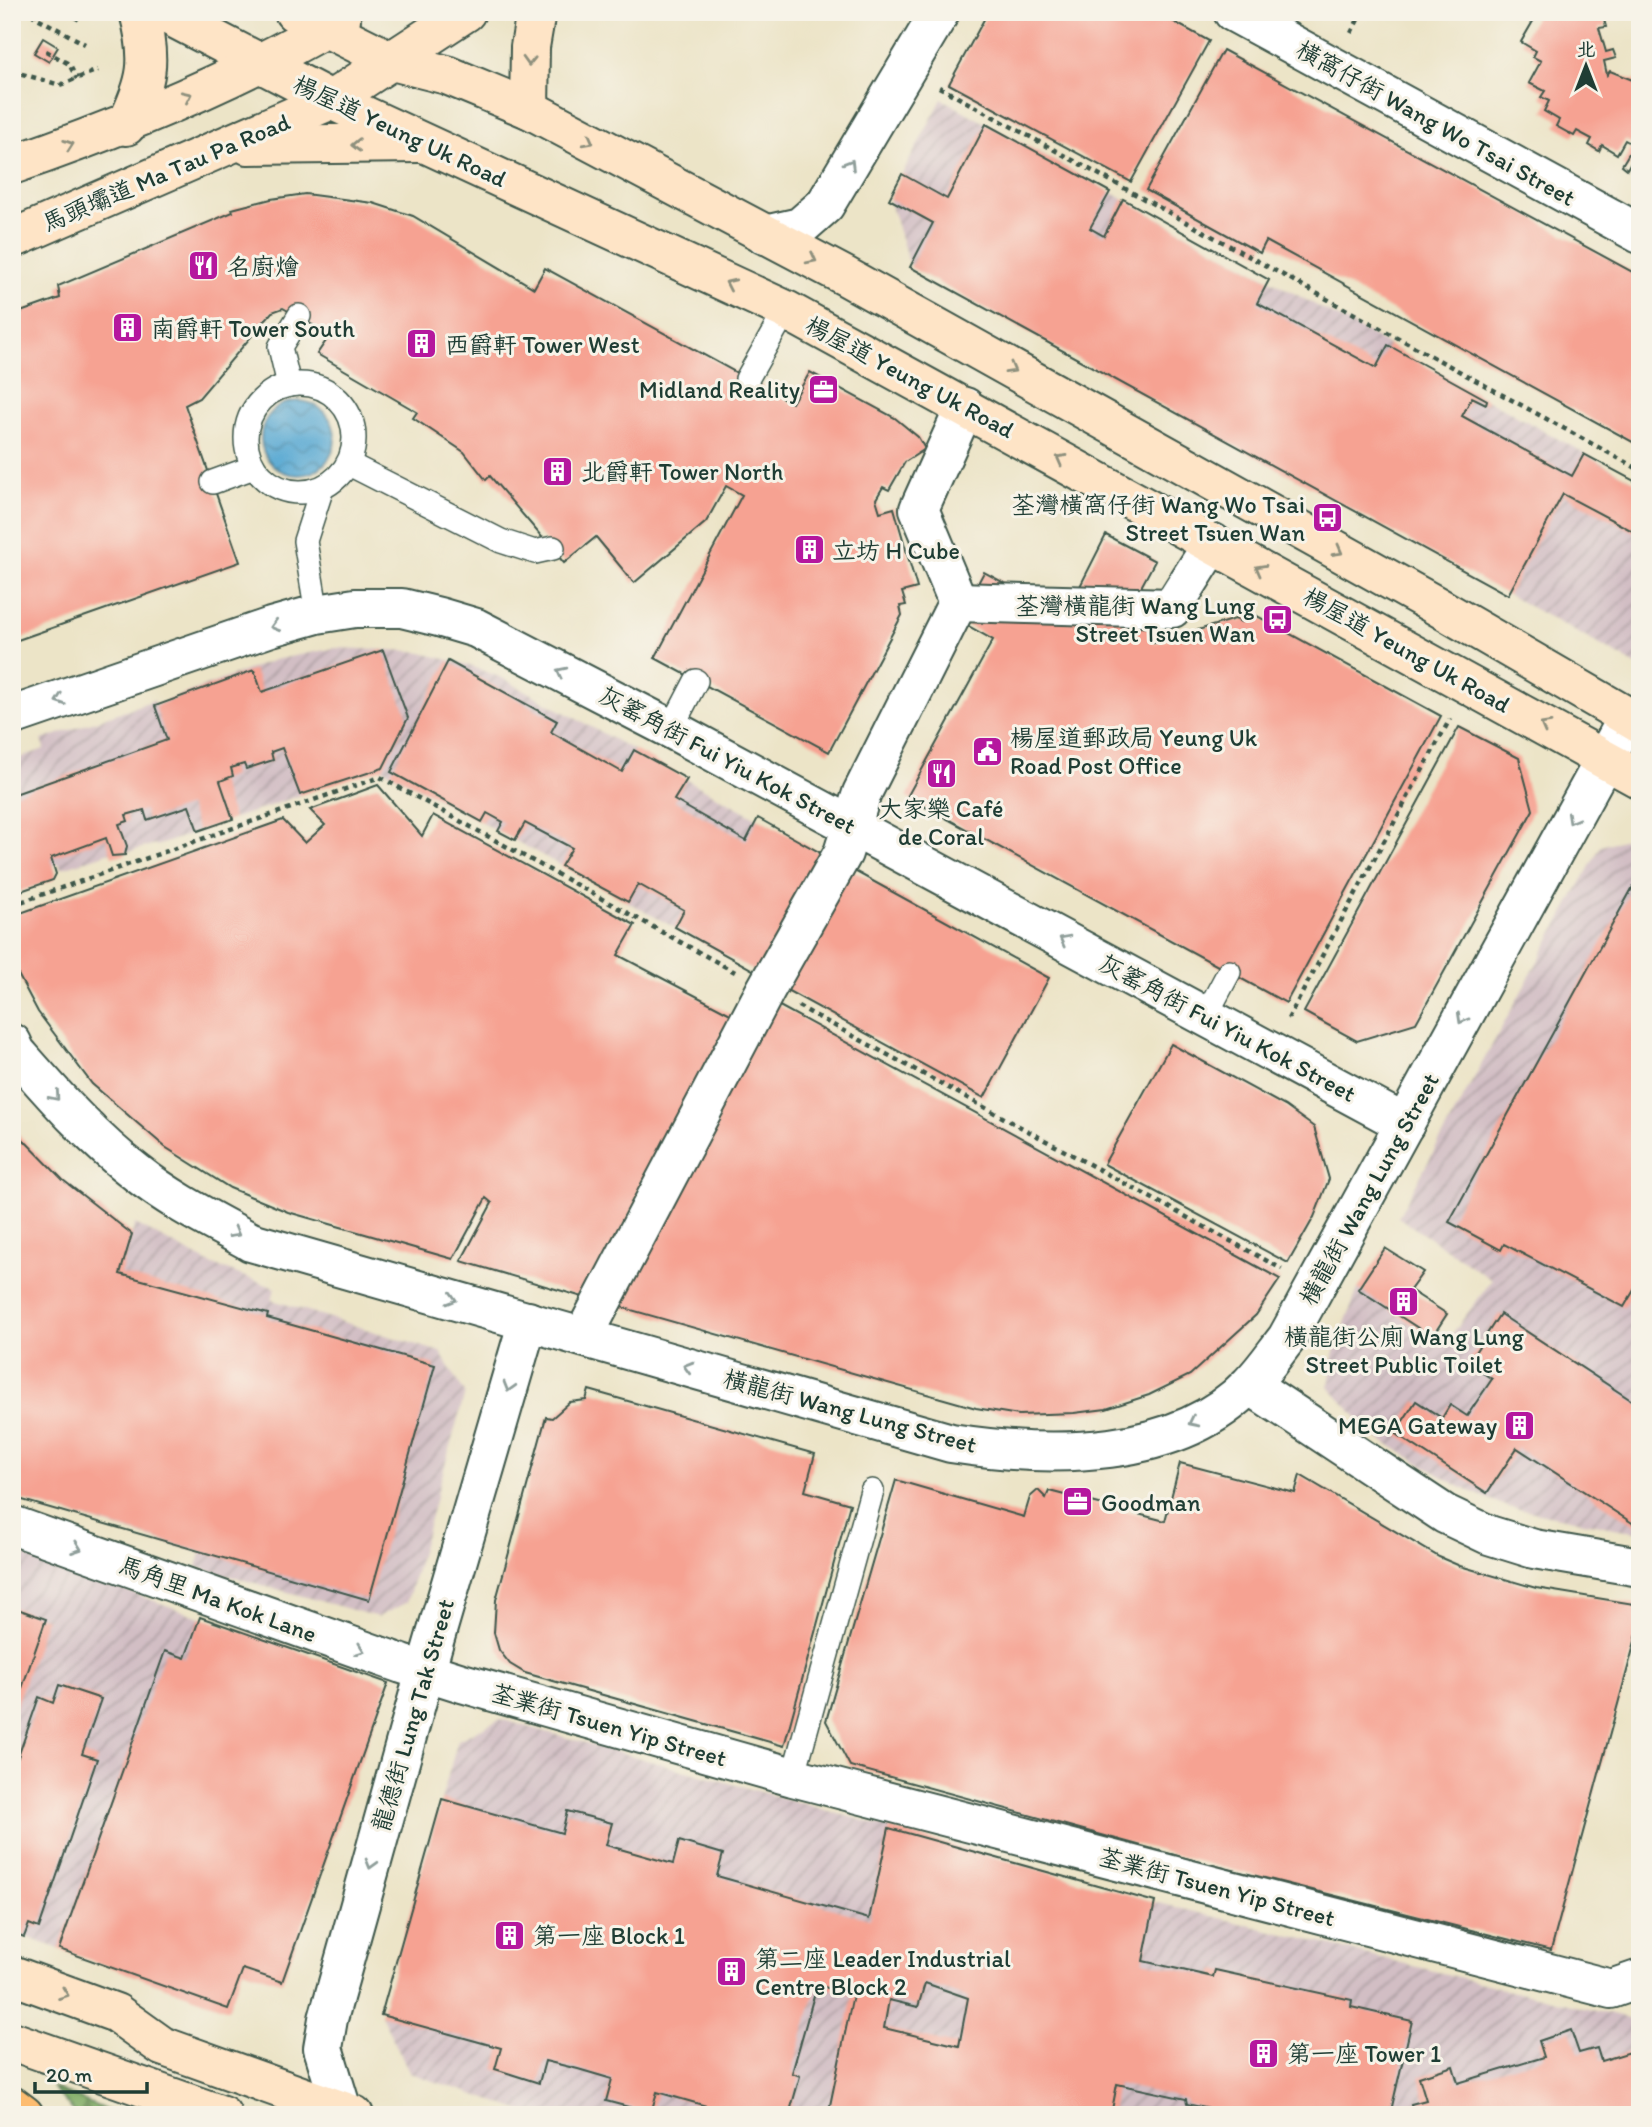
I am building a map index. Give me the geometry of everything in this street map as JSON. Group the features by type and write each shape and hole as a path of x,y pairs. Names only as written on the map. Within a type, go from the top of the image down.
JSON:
{"highway":[{"path":"12,2106 24,2115"}],"main road":[{"path":"126,126 141,94 148,66 139,12"},
{"name":"楊屋道 Yeung Uk Road","path":"162,12 331,100 786,310 1640,779"},
{"name":"馬頭壩道 Ma Tau Pa Road","path":"12,239 331,100 466,12"},
{"path":"529,109 530,47 536,12"},
{"path":"12,165 126,126 259,63 324,18"},
{"name":"楊屋道 Yeung Uk Road","path":"324,18 392,61 447,75 529,109 765,235 1240,496 1634,721"},
{"path":"224,146 424,143"},
{"path":"12,1975 116,2013 162,2046 348,2112"},
{"path":"12,2041 222,2115"}],"street":[{"path":"765,235 800,226 825,205 940,12"},
{"name":"橫窩仔街 Wang Wo Tsai Street","path":"1233,12 1640,234"},
{"path":"583,1337 766,989 843,853 862,793 958,602 919,509 965,407"},
{"path":"958,602 1172,608 1213,543"},
{"name":"灰窰角街 Fui Yiu Kok Street","path":"12,716 271,626 317,614 355,608 402,608 464,624 671,729 1405,1124"},
{"name":"橫龍街 Wang Lung Street","path":"14,1050 71,1115 138,1174 192,1210 251,1242 951,1443 1004,1451 1068,1453 1135,1443 1191,1425 1228,1403 1250,1385 1287,1338 1605,759 1634,721"},
{"name":"龍德街 Lung Tak Street","path":"348,2112 323,2048 328,2019 425,1672 528,1321"},
{"path":"1250,1385 1445,1514 1489,1535 1534,1549 1640,1567"},
{"name":"馬角里 Ma Kok Lane","path":"12,1525 425,1672"},
{"name":"荃業街 Tsuen Yip Street","path":"425,1672 793,1777 1611,1989 1640,1979"}],"lane":[{"path":"747,379 786,310"},
{"path":"289,385 280,347 299,316"},
{"path":"306,384 323,388 338,398 349,412 355,446 349,464 337,478 322,488 291,492 276,488 254,467 247,451 245,433 250,416 259,402 272,391 289,385 306,384"},
{"path":"349,464 501,541 535,552 553,548"},
{"path":"213,482 254,467"},
{"path":"317,614 305,541 322,488"},
{"path":"671,729 696,681"},
{"path":"1205,1017 1229,972"},
{"path":"793,1777 872,1491"}],"path":[{"path":"36,12 34,16 85,44"},
{"path":"66,12 83,22"},
{"path":"1348,38 1362,12"},
{"path":"46,51 69,64 77,79"},
{"path":"12,71 60,85 99,69"},
{"path":"935,85 1640,470"},
{"path":"1285,1025 1456,709"},
{"path":"12,905 380,777 1292,1275"}],"shaded area":[{"path":"942,99 1640,484 1640,667 910,267 889,199"},
{"path":"335,648 414,651 468,665 502,678 826,856 760,974 380,767 156,846 155,844 115,856 110,852 61,869 59,863 54,865 56,874 53,880 12,894 12,761 44,749 42,740 154,700 155,705 274,660"},
{"path":"1640,835 1640,1533 1508,1507 1460,1487 1374,1436 1329,1387 1333,1355 1358,1289 1444,1345 1492,1280 1398,1217 1601,846"},
{"path":"12,1128 63,1180 132,1234 135,1224 211,1264 275,1288 272,1300 440,1352 465,1393 407,1602 378,1617 197,1567 201,1553 12,1497"},
{"path":"12,1551 388,1683 282,1982 243,1969 228,2009 12,1932"},
{"path":"500,1719 1155,1902 1640,2022 1640,2115 534,2115 410,2073 381,2015 458,1740"}],"green space":[{"path":"52,2087 117,2115 77,2115"}],"water":[{"path":"298,401 319,407 329,417 335,438 329,459 319,469 298,475 277,469 267,459 261,438 267,417 277,407"}],"building":[{"path":"988,12 1156,12 1209,41 1131,182 949,84"},
{"path":"1529,12 1602,12 1606,27 1599,28 1606,52 1613,50 1616,58 1604,61 1607,75 1610,71 1635,81 1640,74 1639,167 1631,162 1627,169 1622,165 1634,145 1625,140 1617,154 1602,145 1599,151 1589,145 1592,139 1577,131 1574,136 1556,126 1559,120 1544,111 1549,101 1541,97 1545,91 1529,83 1541,61 1533,57 1536,51 1521,42 1536,16"},
{"path":"43,38 58,47 49,62 34,53"},
{"path":"1223,50 1640,276 1640,446 1266,241 1260,253 1146,190"},
{"path":"986,124 1110,192 1090,228 1104,236 1123,199 1269,280 1257,303 1376,368 1388,345 1487,400 1486,404 1472,397 1462,416 1572,476 1584,454 1640,484 1640,535 1563,494 1508,595 910,267 933,223 889,199 902,174 947,199"},
{"path":"305,194 373,203 413,216 534,288 545,268 792,403 810,372 895,418 918,437 925,449 905,462 889,490 883,487 876,499 880,512 894,508 917,588 902,592 906,605 900,606 902,615 829,752 655,658 742,495 726,486 706,522 634,583 596,537 564,563 490,476 486,480 464,452 413,418 417,412 317,354 330,335 283,308 272,312 199,398 185,405 240,562 12,642 12,315 60,298 58,286 233,212 232,209"},
{"path":"1106,535 1155,561 1133,602 1148,623 1154,643 1235,619 1241,622 1248,611 1441,716 1286,1003 907,797 993,640 958,620 984,572 1058,612 1069,608"},
{"path":"383,650 408,718 383,768 300,795 282,748 271,752 273,760 246,769 244,764 231,768 233,776 220,781 233,819 198,831 189,806 147,820 144,810 126,815 128,821 119,824 127,846 125,855 112,856 106,838 51,858 56,874 53,880 12,894 12,795 167,740 155,706 254,670 262,692"},
{"path":"448,661 557,721 551,732 622,772 634,750 687,779 674,800 746,841 758,818 826,856 760,974 675,927 684,910 638,884 628,902 561,866 572,848 525,823 515,840 498,831 503,822 487,813 482,822 391,772"},
{"path":"1459,727 1519,758 1533,810 1416,1023 1357,1041 1304,1012"},
{"path":"378,785 422,836 433,815 635,925 618,955 738,1018 586,1298 461,1261 492,1203 486,1198 453,1259 288,1212 230,1188 165,1147 92,1084 38,1012 12,963 12,916 283,820 305,843 325,825 310,810"},
{"path":"849,868 1049,978 984,1098 783,988"},
{"path":"1640,874 1640,1280 1624,1307 1504,1244 1501,1250 1449,1222"},
{"path":"774,1003 1280,1279 1256,1315 1190,1375 1149,1395 1106,1409 1074,1413 1019,1415 976,1408 610,1304"},
{"path":"1171,1044 1285,1106 1314,1127 1329,1179 1314,1217 1288,1263 1104,1164"},
{"path":"12,1128 63,1180 132,1234 120,1274 268,1314 267,1318 435,1365 369,1600 12,1497"},
{"name":"橫龍街公廁 Wang Lung Street Public Toilet","path":"1385,1248 1423,1272 1410,1290 1447,1314 1432,1337 1358,1289"},
{"name":"MEGA Gateway","path":"1500,1314 1640,1406 1640,1528 1517,1448 1487,1493 1395,1433 1416,1401 1442,1418 1450,1405 1467,1416 1492,1379 1468,1363"},
{"path":"589,1390 815,1454 805,1491 850,1504 784,1746 525,1673 510,1664 499,1650 494,1633 496,1600 546,1417 552,1418 570,1402 586,1400"},
{"path":"1180,1463 1295,1493 1300,1475 1439,1557 1460,1566 1536,1588 1640,1605 1640,1623 1551,1950 1193,1860 850,1766 826,1721 896,1480 1024,1517 1030,1497 1038,1490 1046,1498 1049,1491 1165,1521"},
{"path":"12,1607 46,1619 13,1714 12,1714"},
{"path":"200,1617 388,1683 282,1982 243,1969 228,2009 59,1949 165,1651 185,1658"},
{"path":"59,1685 101,1699 82,1754 97,1759 39,1928 29,1924 24,1937 12,1932 12,1774 39,1697 53,1703"},
{"path":"442,1799 562,1833 567,1811 612,1823 606,1845 673,1864 679,1841 723,1854 717,1876 869,1919 889,1828 1155,1902 1143,1961 1213,1977 1215,1970 1352,2000 1351,2007 1412,2021 1390,2115 1236,2115 1187,2104 1186,2099 1117,2084 1111,2115 828,2115 853,1995 817,1985 792,2073 800,2076 789,2115 738,2115 657,2092 651,2113 606,2101 612,2079 545,2061 539,2083 495,2069 501,2048 381,2015","holes":["925,1983 968,1998 959,2046 884,2028 889,2000 918,2007"]},
{"path":"1571,2030 1579,2053 1597,2048 1601,2061 1640,2049 1640,2115 1413,2115 1411,2104 1426,2100 1419,2077 1453,2066 1458,2083 1544,2057 1539,2041"}],"place":[{"name":"名廚燴","path":"204,266"},
{"name":"南爵軒 Tower South","path":"128,328"},
{"name":"西爵軒 Tower West","path":"422,344"},
{"name":"Midland Reality","path":"823,389"},
{"name":"北爵軒 Tower North","path":"558,471"},
{"name":"荃灣橫窩仔街 Wang Wo Tsai Street Tsuen Wan","path":"1328,518"},
{"name":"立坊 H Cube","path":"809,550"},
{"name":"荃灣橫龍街 Wang Lung Street Tsuen Wan","path":"1278,619"},
{"name":"楊屋道郵政局 Yeung Uk Road Post Office","path":"987,751"},
{"name":"大家樂 Café de Coral","path":"941,774"},
{"name":"橫龍街公廁 Wang Lung Street Public Toilet","path":"1404,1302"},
{"name":"MEGA Gateway","path":"1520,1425"},
{"name":"Goodman","path":"1078,1502"},
{"name":"第一座 Block 1","path":"510,1935"},
{"name":"第二座 Leader Industrial Centre Block 2","path":"732,1972"},
{"name":"第一座 Tower 1","path":"1264,2053"}]}
